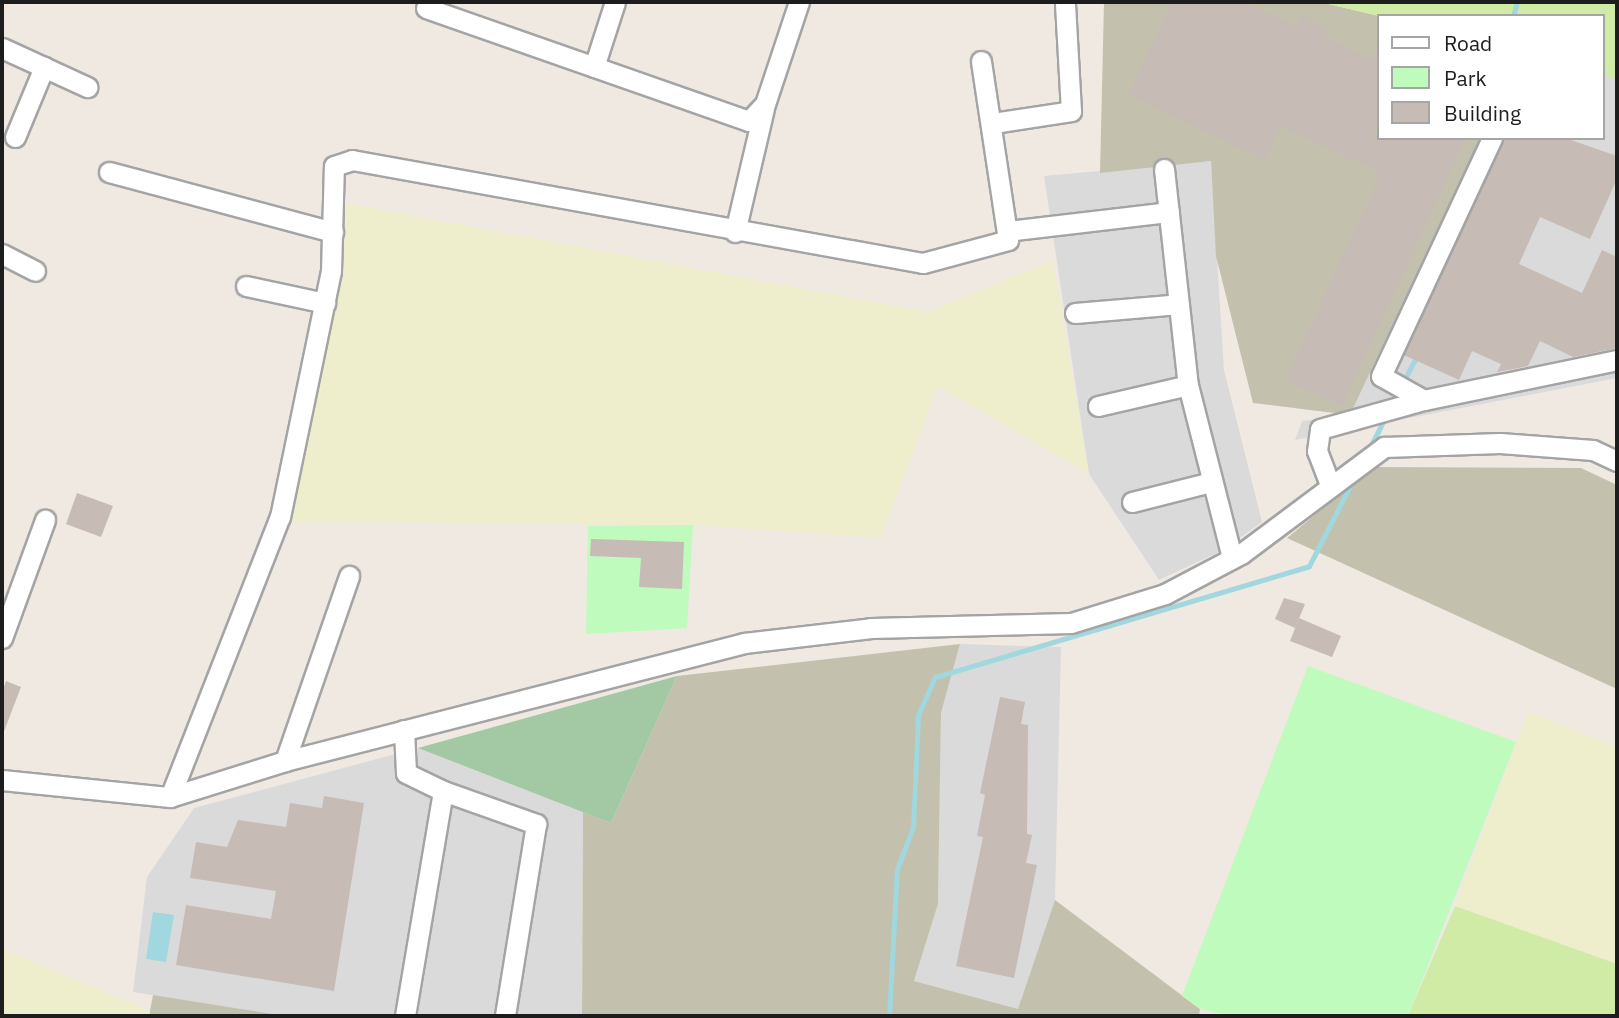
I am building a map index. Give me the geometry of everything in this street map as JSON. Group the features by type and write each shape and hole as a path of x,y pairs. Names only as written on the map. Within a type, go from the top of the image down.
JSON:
{"street":[{"path":"594,67 615,2"},
{"path":"735,232 765,104 799,2"},
{"path":"993,123 1071,111 1065,2"},
{"path":"426,8 749,121 765,104"},
{"path":"2,48 88,87"},
{"path":"170,797 280,517 325,303 333,232 334,166 352,160 735,232 923,263 990,249 1008,240 993,123 981,61"},
{"path":"15,137 44,68"},
{"path":"1424,400 1381,376 1491,140"},
{"path":"1164,169 1188,385 1232,558"},
{"path":"109,172 333,232"},
{"path":"1007,231 1169,212"},
{"path":"2,254 35,271"},
{"path":"246,286 325,303"},
{"path":"1075,313 1179,304"},
{"path":"1329,482 1317,451 1320,429 1424,400 1617,360"},
{"path":"1098,406 1188,385"},
{"path":"2,780 170,797 285,761 744,643 871,628 1071,623 1165,594 1232,558 1329,482 1384,447 1500,443 1592,450 1617,461"},
{"path":"1132,502 1211,482"},
{"path":"2,638 45,520"},
{"path":"285,761 349,576"},
{"path":"404,730 405,773 443,791 536,824 512,1015"},
{"path":"405,1016 443,791"}],"shaded area":[{"path":"1104,2 1320,2 1378,16 1378,140 1479,140 1350,415 1253,403 1216,256 1211,161 1100,173"},
{"path":"1605,76 1617,79 1617,378 1295,440 1302,421 1350,415 1479,140 1605,140"},
{"path":"1211,161 1224,370 1262,522 1223,550 1159,580 1089,474 1044,176"},
{"path":"1373,467 1581,468 1617,485 1617,689 1287,538"},
{"path":"960,644 1061,647 1055,900 1018,1010 914,981 938,904 941,713"},
{"path":"960,644 941,713 938,904 914,981 1018,1009 1055,900 1200,1009 1199,1016 582,1016 583,812 611,823 677,676"},
{"path":"418,748 583,812 582,1016 286,1016 133,992 147,877 194,808"},
{"path":"153,995 286,1016 149,1016"}],"green space":[{"path":"1320,2 1617,2 1617,79 1605,76 1605,14 1378,16"},
{"path":"346,203 928,312 1053,260 1089,474 938,386 881,538 693,525 289,521 333,317"},
{"path":"693,525 687,628 586,634 588,526"},
{"path":"1308,666 1516,742 1408,1016 1233,1016 1200,1009 1182,996"},
{"path":"677,676 611,823 418,748"},
{"path":"1528,712 1617,747 1617,964 1455,906"},
{"path":"1455,906 1617,964 1617,1016 1408,1016"},
{"path":"2,949 150,1011 149,1016 2,1016"}],"water":[{"path":"153,912 174,915 166,962 146,959"}],"building":[{"path":"1172,2 1244,2 1296,26 1301,15 1327,27 1323,36 1371,59 1378,52 1378,123 1371,138 1465,140 1342,406 1285,380 1381,173 1281,126 1265,160 1128,95"},
{"path":"1503,140 1571,140 1617,156 1617,179 1590,239 1540,217 1519,264 1582,293 1602,250 1617,257 1617,348 1573,357 1540,341 1528,366 1497,372 1501,364 1472,351 1459,380 1404,355"},
{"path":"77,493 113,506 101,537 66,524"},
{"path":"591,539 684,542 682,589 639,587 641,558 590,556"},
{"path":"1284,598 1305,604 1295,628 1275,619"},
{"path":"1299,618 1341,636 1332,657 1290,641"},
{"path":"6,681 21,687 3,734 2,693"},
{"path":"1000,697 1025,702 1021,724 1028,725 1027,834 1032,835 1026,863 1037,865 1014,978 956,966 983,837 977,836 985,795 980,793"},
{"path":"324,796 364,803 334,991 176,965 186,905 271,919 276,891 190,878 196,842 227,847 238,820 286,827 290,803 322,808"}],"waterway":[{"path":"1514,14 1517,2"},
{"path":"1403,382 1418,354"},
{"path":"1368,451 1386,416"},
{"path":"889,1016 897,869 913,827 918,715 935,677 1309,566 1354,478"}]}
